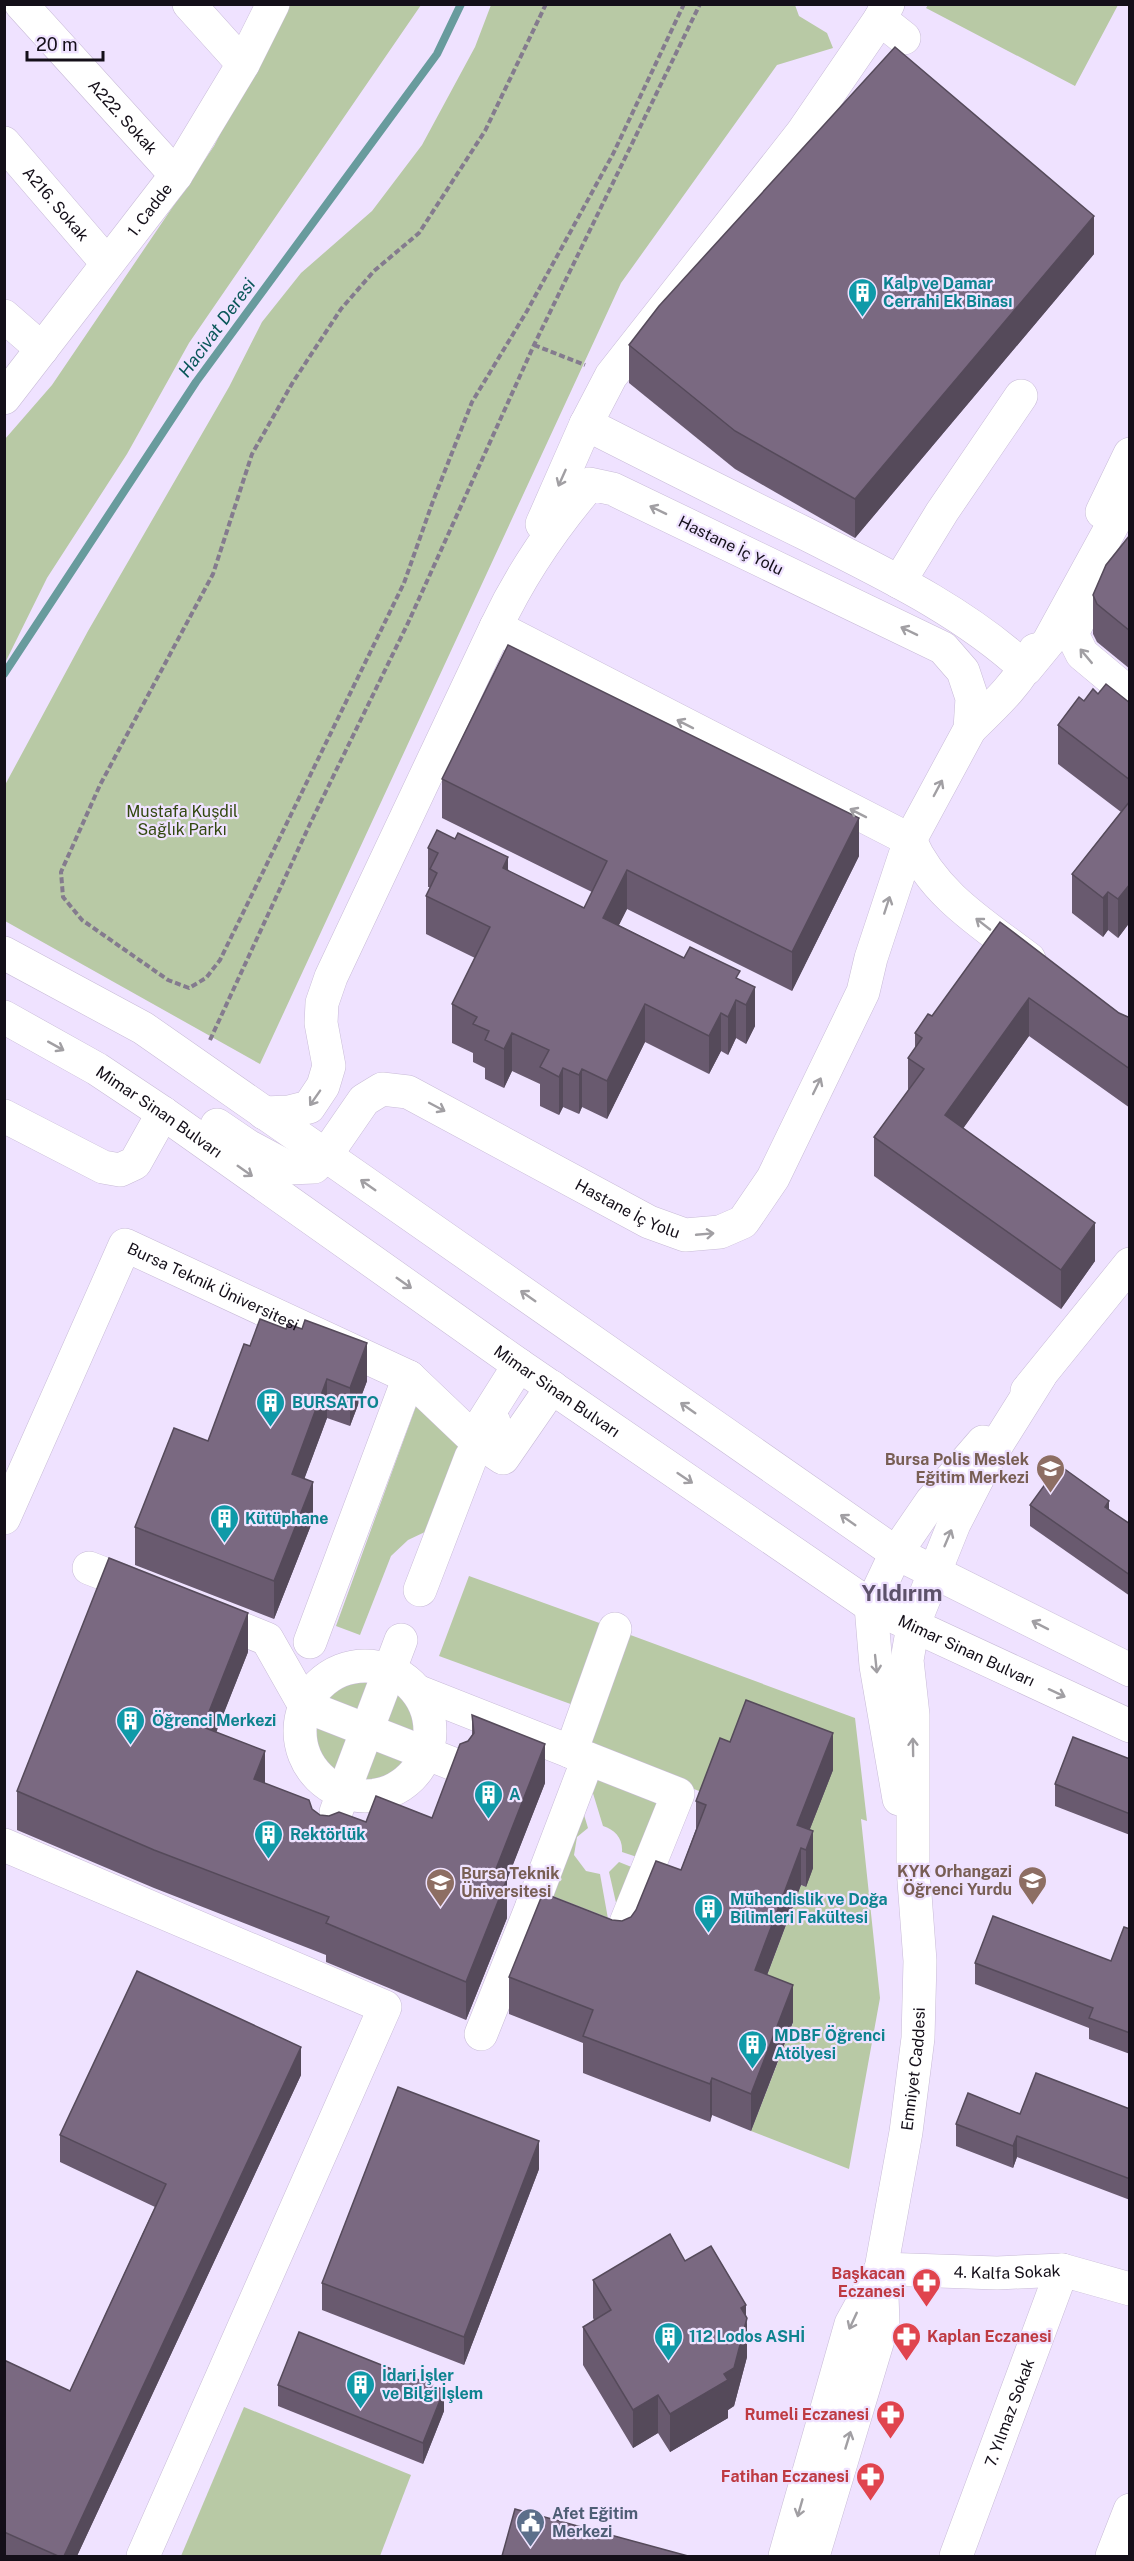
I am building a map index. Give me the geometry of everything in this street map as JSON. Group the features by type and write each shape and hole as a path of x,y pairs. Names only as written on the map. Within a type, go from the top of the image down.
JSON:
{"main road":[{"name":"A222. Sokak","path":"21,4 176,175"},
{"path":"189,4 243,64"},
{"name":"1. Cadde","path":"4,398 176,175 243,64 273,4"},
{"path":"891,21 611,376 586,424 501,617 530,644 910,840 920,863 946,895 1056,980"},
{"name":"A216. Sokak","path":"4,143 107,263"},
{"path":"4,316 42,349"},
{"path":"899,582 942,512 1021,396"},
{"path":"586,424 899,582 996,641 1026,669 1049,641 1130,493"},
{"name":"Hastane İç Yolu","path":"326,1155 364,1100 382,1089 408,1092 649,1222 686,1235 720,1232 743,1222 773,1178 863,992 871,958 910,840 970,729 998,704 1026,669 1130,454"},
{"name":"Hastane İç Yolu","path":"264,1113 289,1112 309,1107 323,1086 329,1066 322,1003 331,977 501,617 572,506 590,484 613,489 944,648 963,671 972,698 970,729"},
{"path":"1130,532 1078,618 1072,633 1082,654 1130,694"},
{"path":"324,1034 338,1007 398,863 499,653 512,645 530,644"},
{"path":"4,953 143,1028 896,1553 1130,1670"},
{"name":"Mimar Sinan Bulvarı","path":"5,1017 97,1069 163,1113 533,1374 871,1605 1130,1726"},
{"path":"97,1069 124,1069 148,1076 248,1146 289,1168 314,1167 326,1155"},
{"path":"4,1116 103,1167 120,1170 135,1163 163,1113"},
{"name":"Bursa Teknik Üniversitesi","path":"4,1518 125,1245 408,1377 476,1440"},
{"path":"913,1868 879,1690 871,1605 896,1553 931,1502 1040,1376 1130,1264"},
{"path":"420,1590 476,1440 533,1374"},
{"path":"913,1868 913,1715 908,1660 913,1626 954,1524 987,1462 1040,1376"},
{"path":"310,1642 408,1377"},
{"path":"89,1568 267,1639 305,1706 456,1765"},
{"path":"481,2034 532,1906 615,1629"},
{"path":"327,1836 401,1640"},
{"path":"913,1715 926,1672 936,1659 953,1656 984,1659"},
{"path":"366,1665 390,1670 417,1691 428,1712 429,1746 426,1753 411,1778 388,1792 366,1797 332,1788 311,1769 300,1743 301,1715 305,1706 316,1686 339,1670 366,1665"},
{"path":"417,1691 678,1794 619,1940 532,1906"},
{"path":"4,1845 385,2007 143,2556"},
{"name":"Emniyet Caddesi","path":"813,2556 883,2323 880,2269 906,2132 918,2038 920,1961 913,1868"},
{"name":"Emniyet Caddesi","path":"785,2556 851,2325 880,2269"},
{"name":"4. Kalfa Sokak","path":"880,2269 997,2273 1062,2270 1130,2289"},
{"name":"7. Yılmaz Sokak","path":"956,2556 1062,2270"},
{"path":"1112,2556 1130,2510"}],"path":[{"path":"546,4 485,131 419,233 374,271 341,309 293,382 252,454 213,574 100,785 61,872 63,897 82,920 168,980 189,988 206,978 220,960 404,583 472,402 527,311 613,154 684,4"},
{"path":"204,1071 209,1042 309,826 408,623 534,345 699,4"},
{"path":"534,345 611,376"}],"green space":[{"path":"928,4 1118,5 1075,86 926,8"},
{"path":"286,5 421,5 189,343 127,454 47,578 5,663 5,439 52,385 214,146"},
{"name":"Mustafa Kuşdil Sağlık Parkı","path":"491,5 795,5 799,16 827,33 833,48 777,65 621,283 260,1064 5,921 5,785 88,631 229,387 262,322 301,273 372,211 422,145 475,47"},
{"path":"416,1406 460,1442 427,1531 408,1540 391,1556 360,1635 336,1626"},
{"path":"469,1576 605,1625 576,1706 439,1656"},
{"path":"625,1633 855,1718 867,1821 861,1819 880,1998 849,2169 751,2131 793,2023 755,2007 801,1885 806,1887 712,1796 583,1746"},
{"path":"368,1673 378,1676 361,1719 319,1696 341,1680"},
{"path":"395,1682 408,1694 416,1707 420,1740 379,1724"},
{"path":"310,1719 356,1736 333,1776 322,1763 311,1743"},
{"path":"371,1742 414,1758 388,1780 373,1784 355,1784"},
{"path":"588,1777 661,1798 637,1857 622,1852 617,1835 603,1826"},
{"path":"578,1795 588,1828 577,1837 574,1855 586,1871 600,1874 610,1930 543,1904"},
{"path":"619,1862 634,1868 617,1907 609,1872"},
{"path":"244,2407 411,2475 380,2556 181,2556"}],"building":[{"name":"Kalp ve Damar Cerrahi Ek Binası","path":"895,47 1094,216 855,499 735,431 629,345 659,306"},
{"path":"1130,535 1130,631 1097,604 1093,595 1106,565"},
{"path":"508,645 859,818 792,952 627,870 603,918 684,958 690,947 740,971 736,978 755,987 746,1005 736,1000 728,1017 721,1013 709,1036 645,1004 607,1081 582,1069 579,1075 563,1068 559,1077 540,1067 549,1050 512,1033 504,1049 485,1040 489,1031 473,1024 477,1017 452,1004 490,927 426,896 437,873 430,869 438,853 428,848 437,830 455,839 458,833 508,857 503,868 584,908 607,861 442,779"},
{"path":"1106,684 1130,703 1130,780 1058,725 1079,697 1084,701 1093,689 1098,694"},
{"path":"1130,801 1130,884 1118,899 1108,892 1103,898 1072,874"},
{"path":"1000,922 1119,1013 1130,1017 1130,1069 1029,998 945,1115 1095,1223 1061,1270 874,1137 924,1069 908,1058 922,1038 915,1033 928,1014 932,1016"},
{"path":"260,1319 286,1329 288,1324 302,1329 305,1320 367,1343 350,1388 327,1379 292,1474 313,1482 274,1581 135,1527 174,1428 208,1441 244,1344 250,1346"},
{"path":"1059,1465 1109,1501 1105,1507 1130,1524 1130,1575 1030,1505"},
{"path":"109,1558 248,1613 203,1727 265,1751 254,1779 309,1800 312,1809 320,1815 329,1816 339,1812 366,1822 376,1796 432,1818 460,1744 468,1741 474,1733 472,1715 545,1744 494,1874 507,1879 466,1982 326,1923 329,1917 154,1850 17,1791"},
{"name":"Mühendislik ve Doğa Bilimleri Fakültesi","path":"746,1700 833,1733 797,1825 813,1831 806,1850 801,1848 755,1970 793,1985 751,2094 712,2078 710,2084 583,2036 593,2010 509,1977 543,1893 612,1920 622,1921 631,1917 636,1910 656,1861 681,1870 706,1805 696,1801 720,1738 730,1742"},
{"path":"1073,1737 1130,1759 1130,1814 1055,1784"},
{"path":"993,1916 1111,1961 1124,1927 1130,1929 1130,2033 1089,2018 1093,2008 975,1963"},
{"path":"137,1971 301,2047 64,2556 58,2556 4,2532 4,2360 70,2391 166,2184 60,2135"},
{"path":"1036,2073 1130,2109 1130,2179 1017,2136 1013,2146 956,2124 968,2093 1020,2114"},
{"path":"398,2087 539,2141 464,2337 322,2283"},
{"name":"112 Lodos ASHİ","path":"670,2234 685,2261 711,2246 746,2305 741,2308 747,2318 734,2368 724,2374 728,2380 670,2414 658,2395 633,2410 583,2327 611,2310 593,2280"},
{"name":"İdari İşler ve Bilgi İşlem","path":"299,2332 444,2390 423,2443 278,2385"},
{"path":"515,2509 688,2556 502,2556"}],"waterway":[{"name":"Hacivat Deresi","path":"4,674 196,382 437,54 461,4"}],"place":[{"name":"Kalp ve Damar Cerrahi Ek Binası","path":"862,318"},
{"name":"BURSATTO","path":"271,1428"},
{"name":"Bursa Polis Meslek Eğitim Merkezi","path":"1050,1494"},
{"name":"Kütüphane","path":"224,1544"},
{"name":"Öğrenci Merkezi","path":"131,1746"},
{"name":"A","path":"488,1820"},
{"name":"Rektörlük","path":"269,1860"},
{"name":"KYK Orhangazi Öğrenci Yurdu","path":"1033,1906"},
{"name":"Bursa Teknik Üniversitesi","path":"440,1908"},
{"name":"Mühendislik ve Doğa Bilimleri Fakültesi","path":"709,1934"},
{"name":"MDBF Öğrenci Atölyesi","path":"753,2070"},
{"name":"Başkacan Eczanesi","path":"926,2308"},
{"name":"112 Lodos ASHİ","path":"668,2362"},
{"name":"Kaplan Eczanesi","path":"906,2362"},
{"name":"İdari İşler ve Bilgi İşlem","path":"361,2410"},
{"name":"Rumeli Eczanesi","path":"890,2440"},
{"name":"Fatihan Eczanesi","path":"870,2502"},
{"name":"Afet Eğitim Merkezi","path":"531,2548"}],"district":[{"name":"Yıldırım","path":"902,1593"}]}
